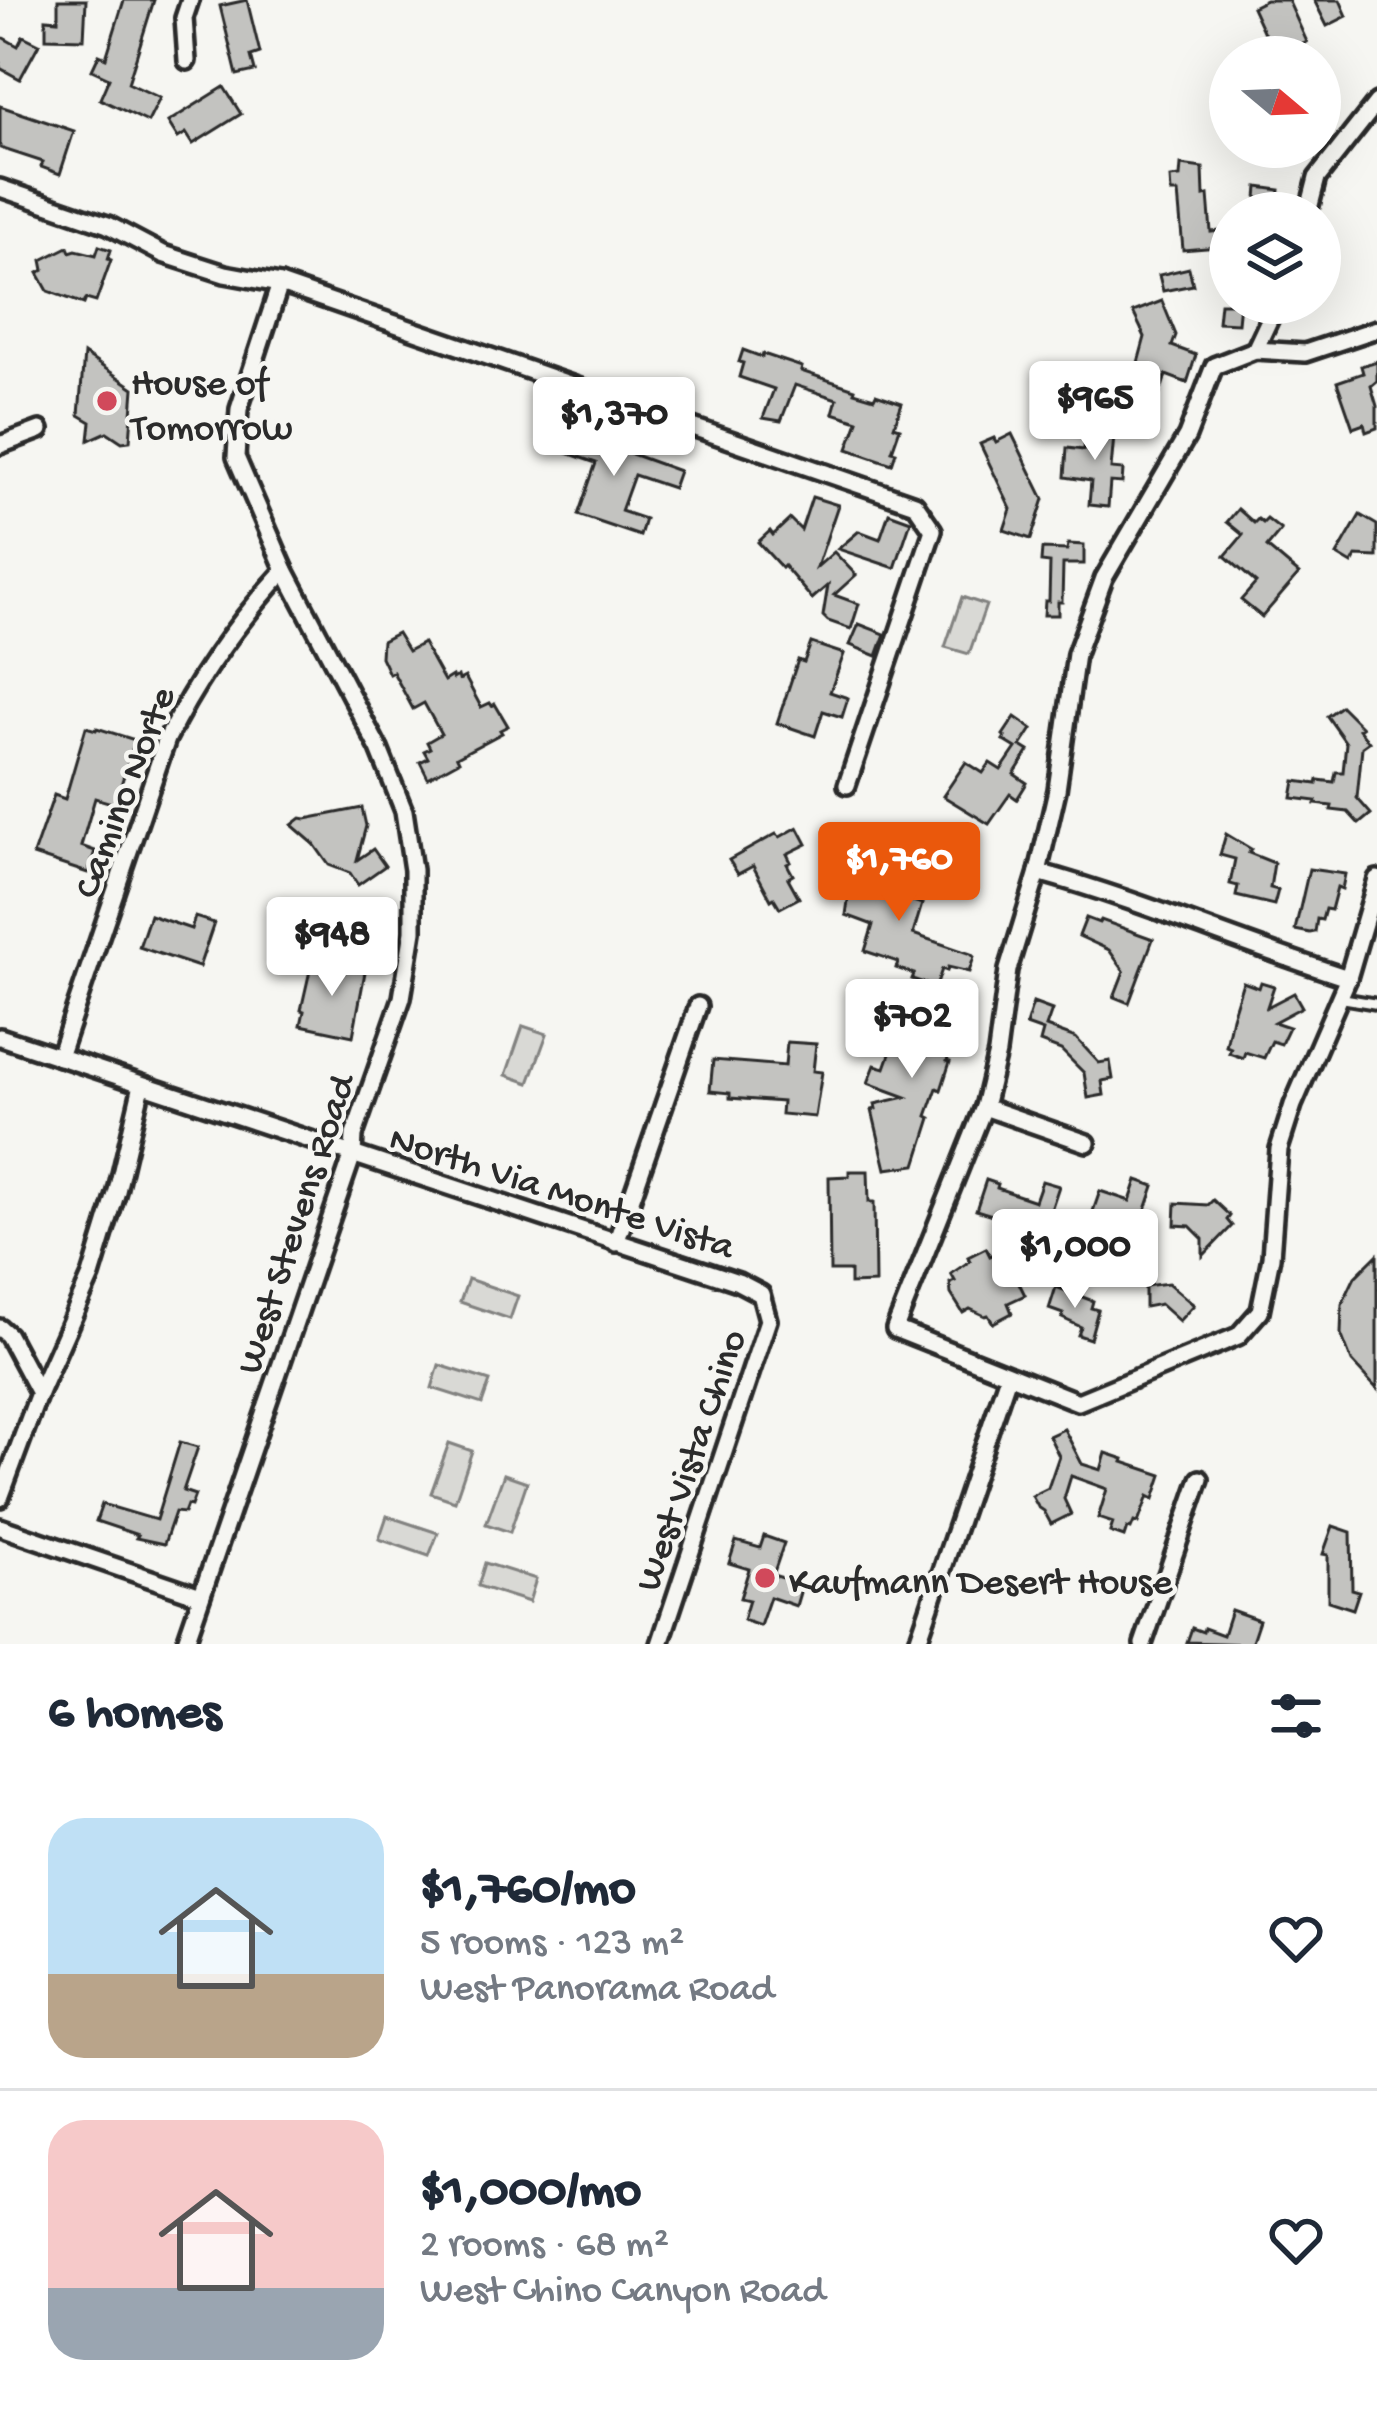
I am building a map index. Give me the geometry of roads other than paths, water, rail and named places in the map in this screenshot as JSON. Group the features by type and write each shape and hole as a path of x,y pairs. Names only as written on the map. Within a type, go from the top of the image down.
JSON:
{"street":[{"path":"187,61 184,18 190,0"},
{"path":"1313,192 1317,178 1377,102"},
{"path":"0,188 108,225 163,254 225,274 280,284 915,503 933,530 847,785"},
{"name":"West Stevens Road","path":"185,1644 353,1154 354,1135 402,998 413,931 413,869 404,811 379,749 285,570 236,457 239,409 280,284"},
{"path":"1255,350 1267,324"},
{"path":"1377,329 1305,353 1255,350 1214,366 1187,436 1104,578 1076,655 1057,790 1008,970 998,1054 984,1107 895,1329 1078,1402 1238,1336 1260,1310 1271,1257 1279,1149 1348,978 1377,879"},
{"path":"0,445 40,430"},
{"name":"Camino Norte","path":"59,1057 167,740 189,695 251,607 285,570"},
{"path":"1038,872 1348,978"},
{"path":"616,1243 698,1006"},
{"name":"North Via Monte Vista","path":"0,1037 738,1282 761,1294"},
{"path":"0,1498 91,1276 142,1085"},
{"path":"984,1107 1087,1143"},
{"name":"West Vista Chino","path":"660,1644 768,1320 761,1294"},
{"path":"0,1328 39,1394"},
{"path":"917,1644 1008,1376"},
{"path":"1143,1644 1200,1479"},
{"path":"0,1527 201,1596"}],"lane":[{"path":"1339,998 1377,1004"}],"place":[{"name":"House of Tomorrow","path":"107,401"},
{"name":"Kaufmann Desert House","path":"765,1578"}]}
